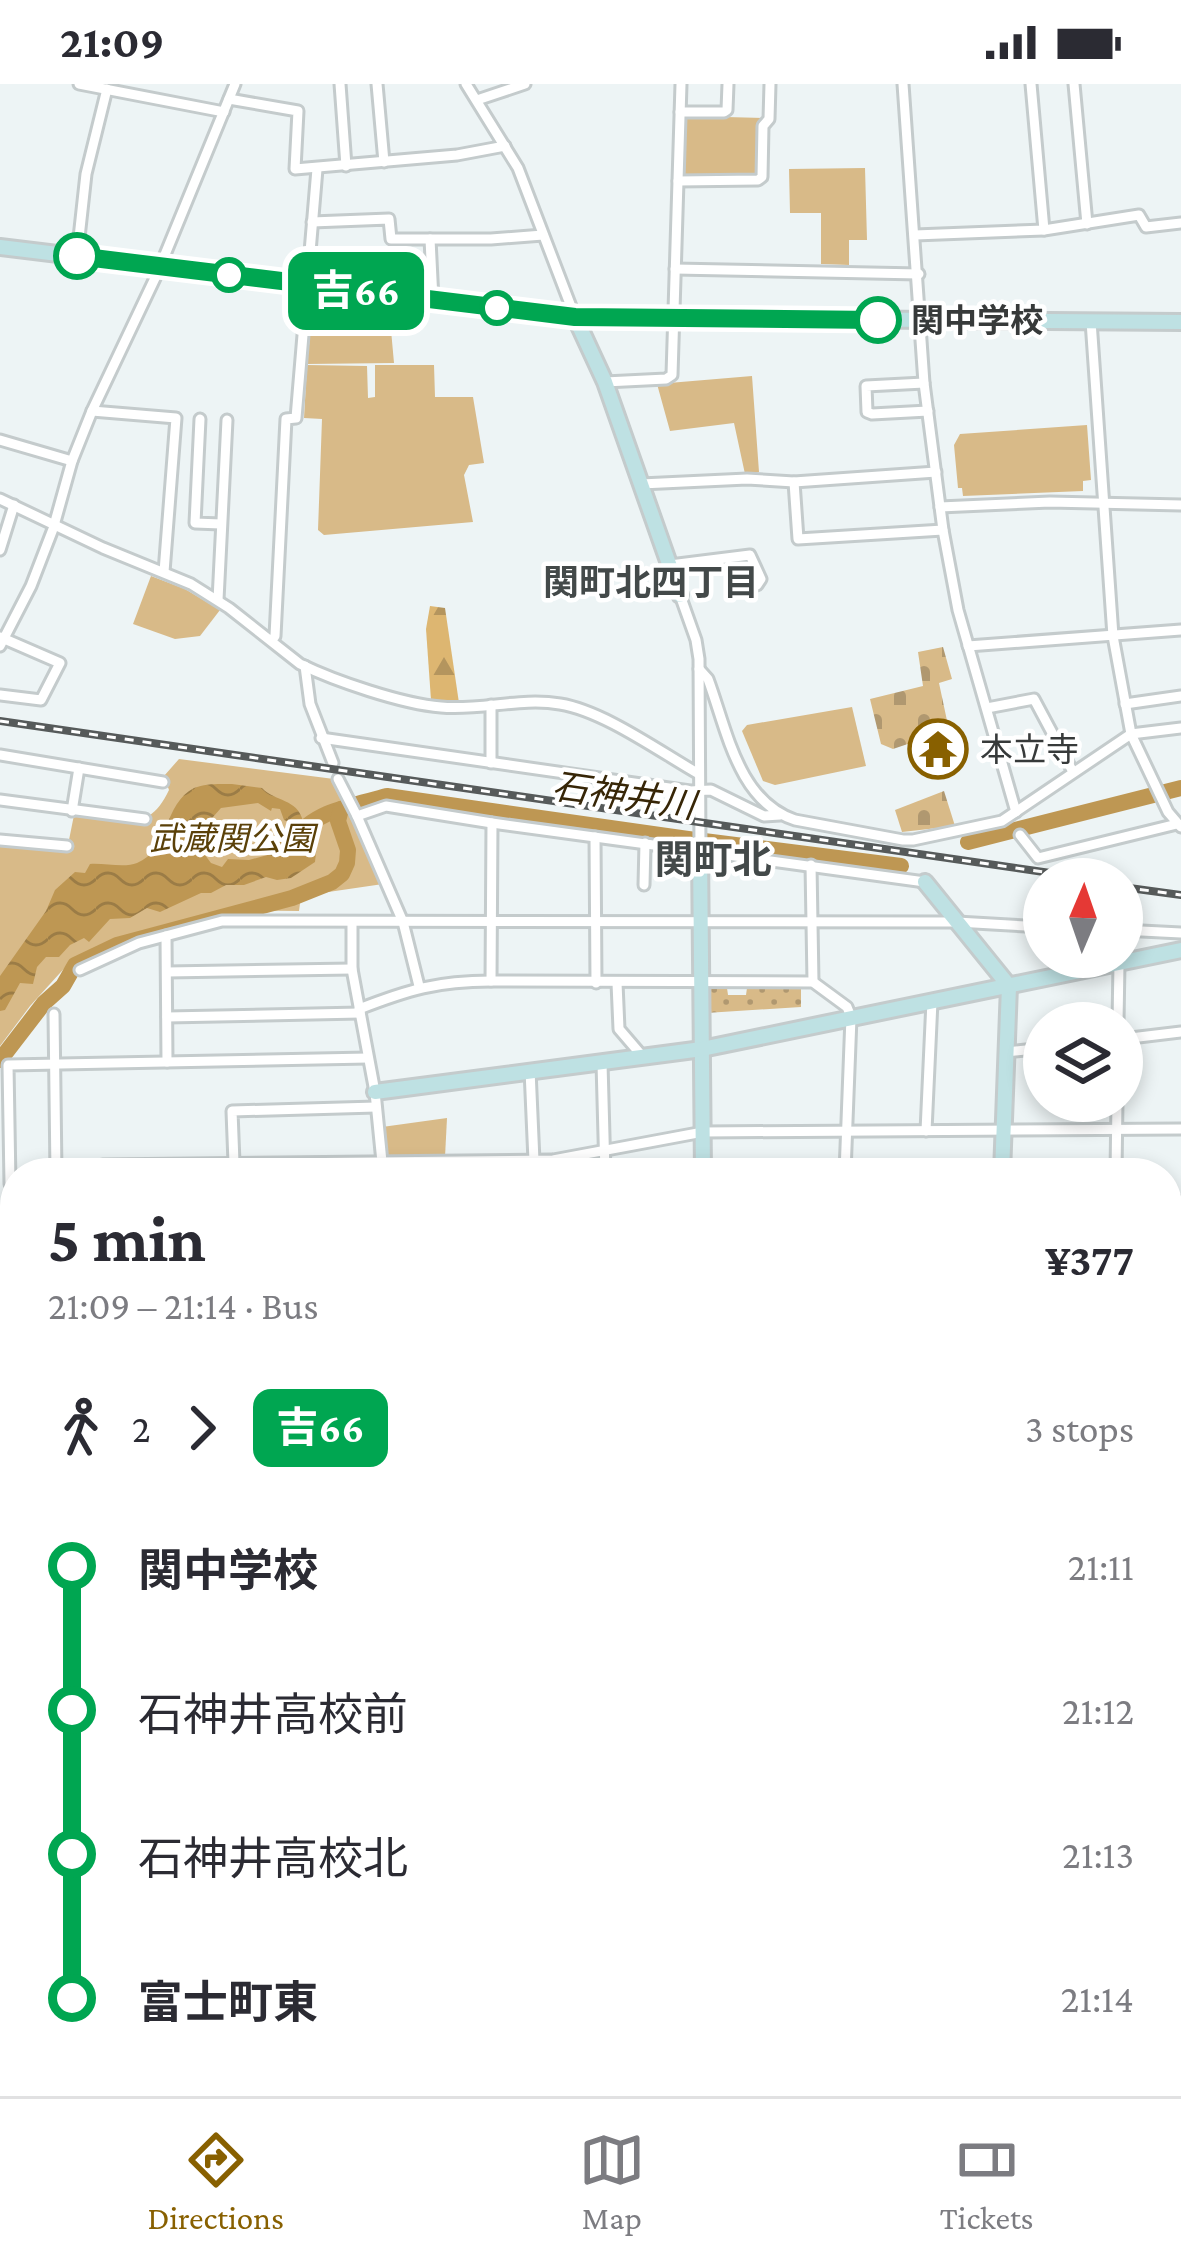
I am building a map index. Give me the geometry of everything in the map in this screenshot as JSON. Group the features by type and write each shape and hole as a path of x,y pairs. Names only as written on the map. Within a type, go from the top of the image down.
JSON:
{"street":[{"path":"0,695 40,700 60,663 2,640 23,606 92,411 161,266 235,84"},
{"path":"340,84 346,166"},
{"path":"377,84 384,163"},
{"path":"466,84 524,182 605,382 696,640 704,1158"},
{"path":"477,100 525,84"},
{"path":"605,382 670,378 681,84"},
{"path":"680,112 724,112 728,84"},
{"path":"678,181 762,177 770,84"},
{"path":"903,84 924,383 943,530 958,610 1016,812"},
{"path":"1031,84 1044,230"},
{"path":"1074,84 1087,224"},
{"path":"85,85 224,112"},
{"path":"77,256 86,174 106,89"},
{"path":"229,99 298,111 295,169 384,163 506,146"},
{"path":"272,640 286,419 296,418 317,169"},
{"path":"915,235 1044,230 1138,215 1146,227 1181,224"},
{"path":"312,222 389,219 391,239 543,236"},
{"path":"430,239 434,301"},
{"path":"0,247 575,317 1181,322"},
{"path":"675,269 919,274"},
{"path":"1020,835 1037,858 1179,826 1131,734 1113,636 1091,321"},
{"path":"924,383 866,386 867,412 928,411"},
{"path":"92,411 176,418 164,572"},
{"path":"200,419 195,524 221,524"},
{"path":"218,600 226,420"},
{"path":"0,440 72,461"},
{"path":"199,454 225,455"},
{"path":"641,484 747,479 794,482 936,472"},
{"path":"197,476 225,478"},
{"path":"794,482 798,539 943,530"},
{"path":"0,499 191,584 304,666 438,707 554,703 587,710 699,774"},
{"path":"940,507 1050,502 1181,505"},
{"path":"0,550 14,506"},
{"path":"670,565 750,555 761,579 757,585"},
{"path":"968,646 1181,630"},
{"path":"304,666 310,704 333,763"},
{"path":"699,669 708,679 748,784 780,815"},
{"path":"1125,704 1181,696"},
{"path":"987,708 1034,699 1073,772"},
{"path":"491,705 491,763"},
{"path":"321,738 718,793 764,816 913,840 1002,820 1131,734 1181,728"},
{"path":"0,754 164,782"},
{"path":"73,811 79,768"},
{"path":"338,779 403,922 419,986"},
{"path":"0,800 145,819"},
{"path":"353,809 386,806 925,882 1009,986 1002,1158"},
{"path":"490,981 492,824"},
{"path":"596,837 596,983"},
{"path":"0,840 67,846"},
{"path":"644,885 645,843"},
{"path":"812,866 813,982"},
{"path":"80,970 118,950 222,921 1023,925"},
{"path":"352,922 352,969 382,1158"},
{"path":"1143,931 1181,933"},
{"path":"166,936 167,1062"},
{"path":"1143,958 1181,950"},
{"path":"166,972 352,969"},
{"path":"234,1158 232,1111 375,1100 530,1070 702,1049 1047,978"},
{"path":"166,1017 359,1011 419,986 454,981 813,982 847,1007 851,1017 846,1158"},
{"path":"617,983 619,1028 643,1058"},
{"path":"926,1131 932,1001"},
{"path":"54,1014 57,1158"},
{"path":"1143,1037 1181,1032"},
{"path":"1006,1052 1023,1050"},
{"path":"8,1158 8,1065 368,1058"},
{"path":"602,1063 605,1158"},
{"path":"530,1070 534,1158"},
{"path":"1116,1122 1116,1158"},
{"path":"553,1158 703,1132 1181,1129"}],"green space":[{"path":"764,118 759,124 757,174 682,176 683,119"},
{"path":"865,168 867,240 849,240 849,265 821,264 821,213 790,213 789,169"},
{"path":"312,318 390,319 394,363 307,364"},
{"path":"307,365 367,366 368,398 375,397 375,365 434,365 435,397 473,397 484,463 469,465 464,475 473,522 324,535 318,530 322,419 304,418"},
{"path":"752,376 759,472 745,474 734,423 670,431 657,384"},
{"path":"1087,425 1091,480 1083,481 1083,491 963,496 958,488 954,445 960,434"},
{"path":"151,576 220,610 200,636 175,639 133,624"},
{"path":"430,606 445,608 459,703 431,700 426,629"},
{"path":"943,647 952,679 939,683 949,730 893,749 881,744 870,699 923,686 918,652"},
{"path":"852,707 866,766 775,785 763,781 742,731 747,725"},
{"name":"武蔵関公園","path":"179,759 334,779 383,884 301,896 299,911 224,910 116,938 70,962 0,1046 0,844 67,850 74,815 129,822 151,815 169,790 164,776"},
{"path":"944,791 955,826 902,832 895,810"},
{"path":"747,988 801,988 801,1007 706,1013 706,990 746,995"},
{"path":"447,1118 445,1157 385,1158 382,1127"}],"water":[{"path":"199,786 262,788 296,808 317,844 315,862 291,878 266,877 226,885 160,912 147,908 130,918 110,919 89,942 84,938 59,957 46,957 37,967 33,984 20,983 0,1011 0,976 46,911 55,890 75,872 85,873 90,864 127,865 147,857 184,795","holes":["258,803 271,811 280,809 295,832 281,838 271,854 228,859 222,867 211,863 202,851 205,826 221,808"]}],"waterway":[{"name":"石神井川","path":"968,842 1181,788"},
{"name":"石神井川","path":"296,839 324,815 387,796 901,866"},
{"name":"石神井川","path":"0,1060 75,965 117,945 292,898 332,882 347,863 348,850 338,821 341,809"}],"railway":[{"path":"0,721 1023,869"},
{"path":"1143,890 1181,895"}],"bus line":[{"name":"吉66","path":"77,256 575,317 878,320"}],"place":[{"name":"関中学校","path":"878,320"},
{"name":"本立寺","path":"938,749"}],"district":[{"name":"関町北四丁目","path":"651,582"},
{"name":"関町北","path":"713,859"}]}
